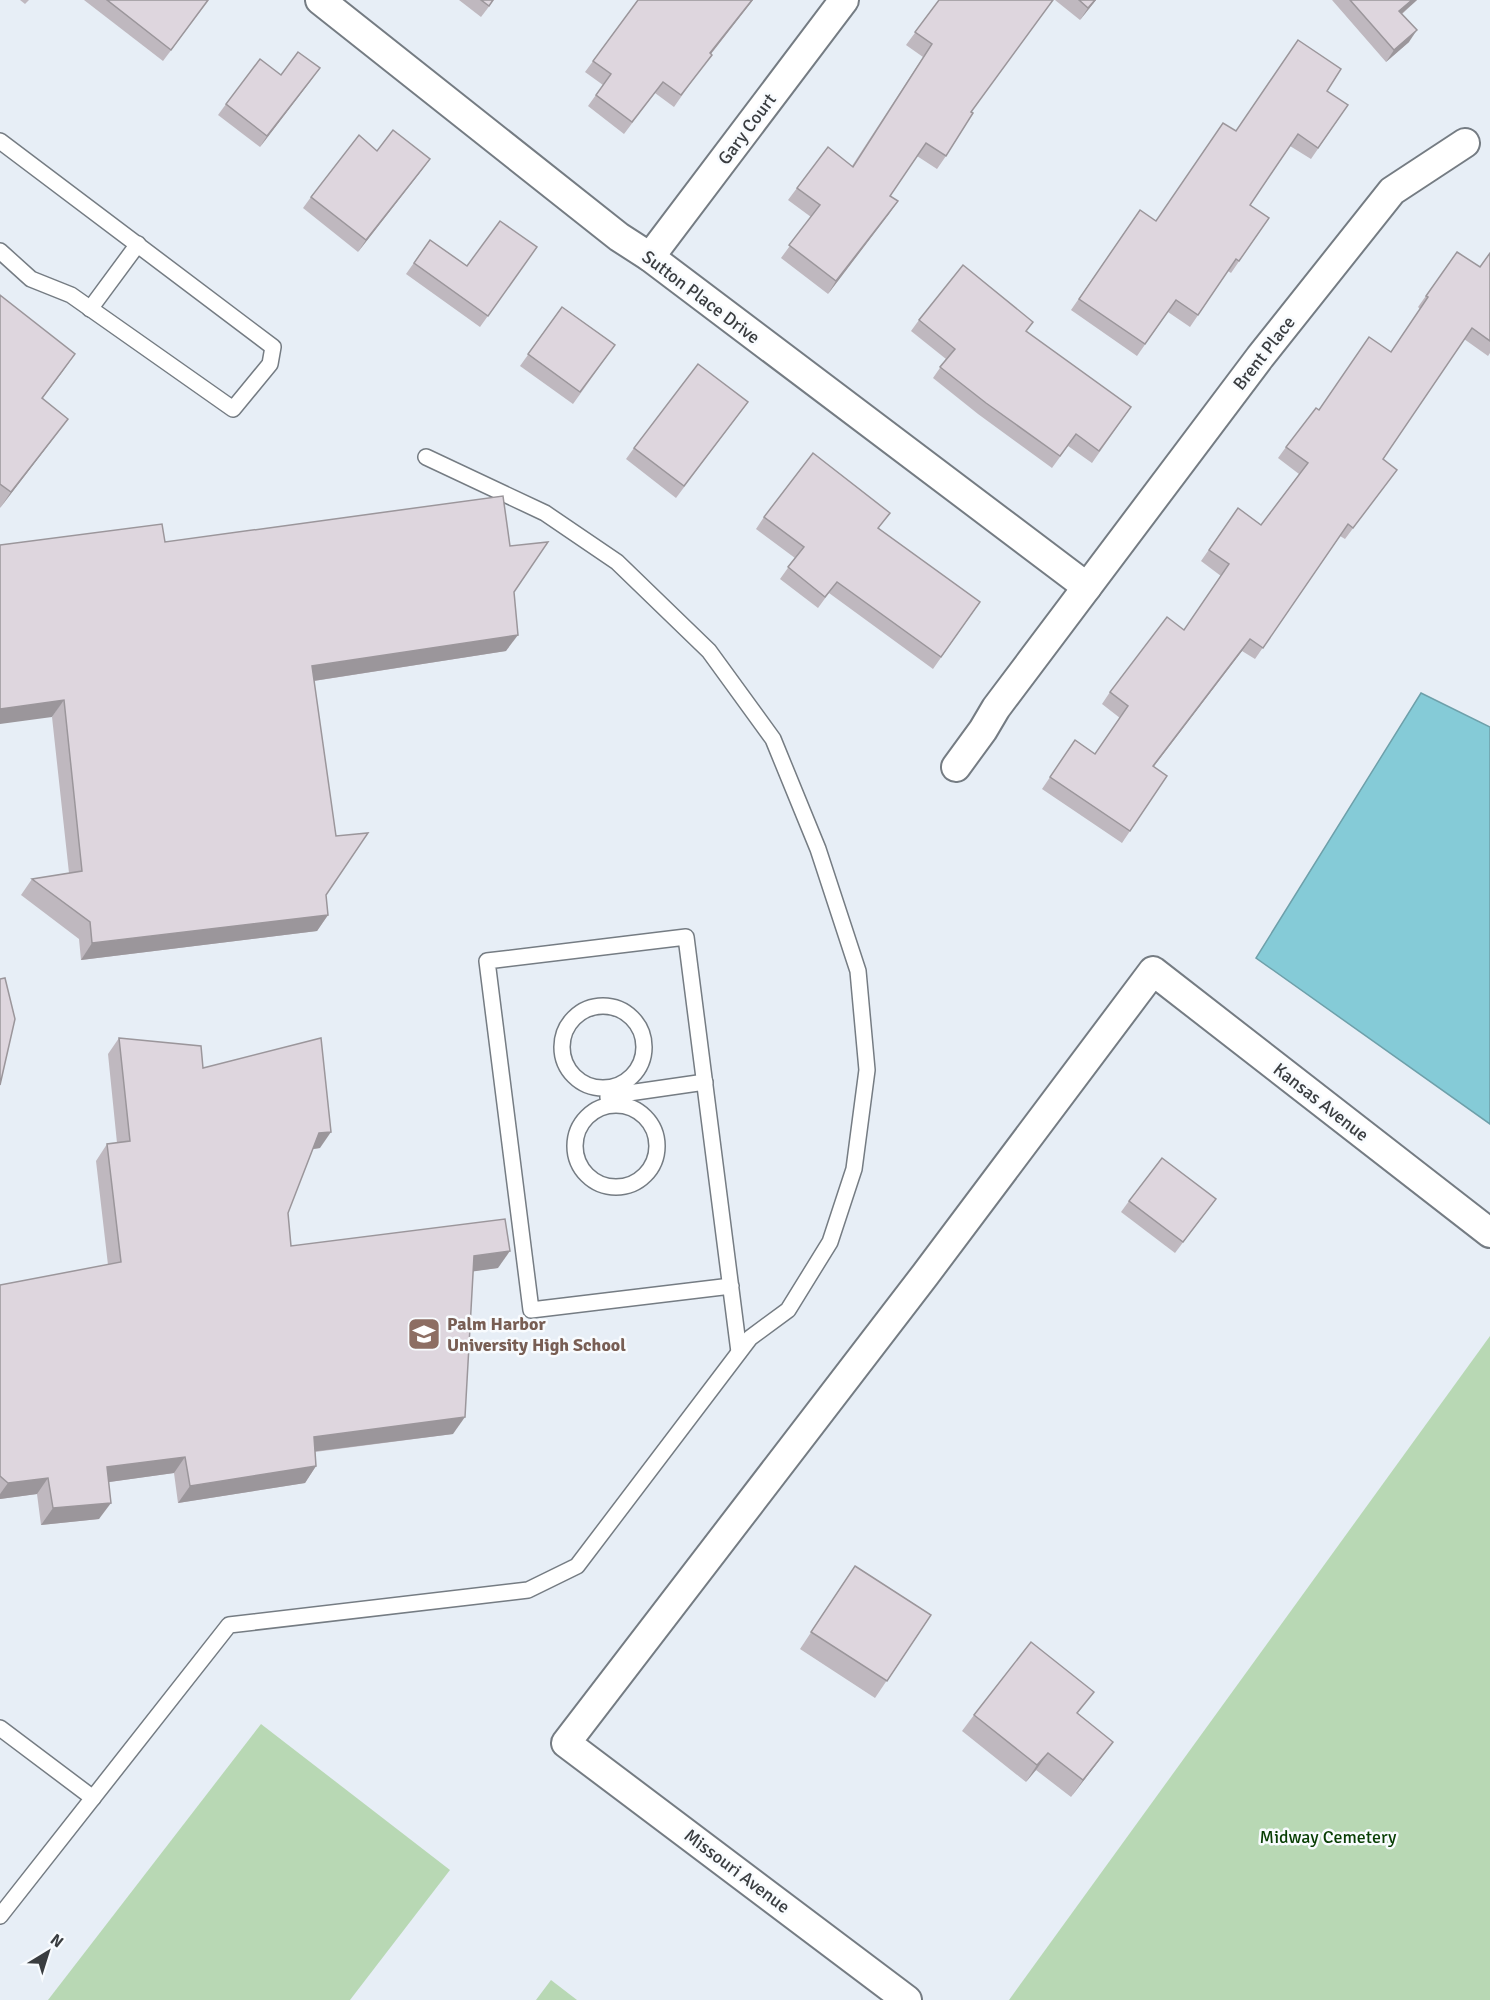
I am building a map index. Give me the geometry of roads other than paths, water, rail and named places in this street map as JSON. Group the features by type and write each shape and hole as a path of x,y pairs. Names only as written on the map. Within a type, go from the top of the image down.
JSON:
{"street":[{"name":"Sutton Place Drive","path":"321,0 618,237 650,257 1087,587"},
{"name":"Gary Court","path":"650,257 844,0"},
{"name":"Brent Place","path":"956,767 996,708 1260,357 1392,191 1465,143"},
{"name":"Kansas Avenue","path":"566,1743 925,1275 1153,971 1490,1233"},
{"name":"Missouri Avenue","path":"566,1743 907,2000"}],"lane":[{"path":"0,141 273,347 270,364 233,409 71,295 31,279 0,251"},
{"path":"90,309 138,244"},
{"path":"0,1916 229,1625 528,1590 577,1566 750,1338 788,1310 830,1242 854,1169 867,1070 858,971 818,849 773,739 709,651 608,555 545,513 426,457"},
{"path":"730,1286 531,1310 487,961 686,937 739,1352"},
{"path":"608,1096 582,1123 576,1135 575,1149 578,1162 596,1183 609,1187 624,1187 636,1183 647,1175 655,1163 658,1150 657,1137 652,1124 643,1114 631,1107 617,1105 608,1096 583,1083 572,1074 564,1063 561,1049 562,1036 568,1023 578,1013 590,1007 604,1005 617,1007 629,1014 638,1024 643,1037 644,1051 641,1064 633,1075 608,1096"},
{"path":"608,1096 705,1082"},
{"path":"0,1728 93,1798"}],"water":[{"path":"1421,693 1490,727 1490,1124 1256,958"}],"place":[{"name":"Palm Harbor University High School","path":"424,1334"}],"park label":[{"name":"Midway Cemetery","path":"1328,1837"}]}
